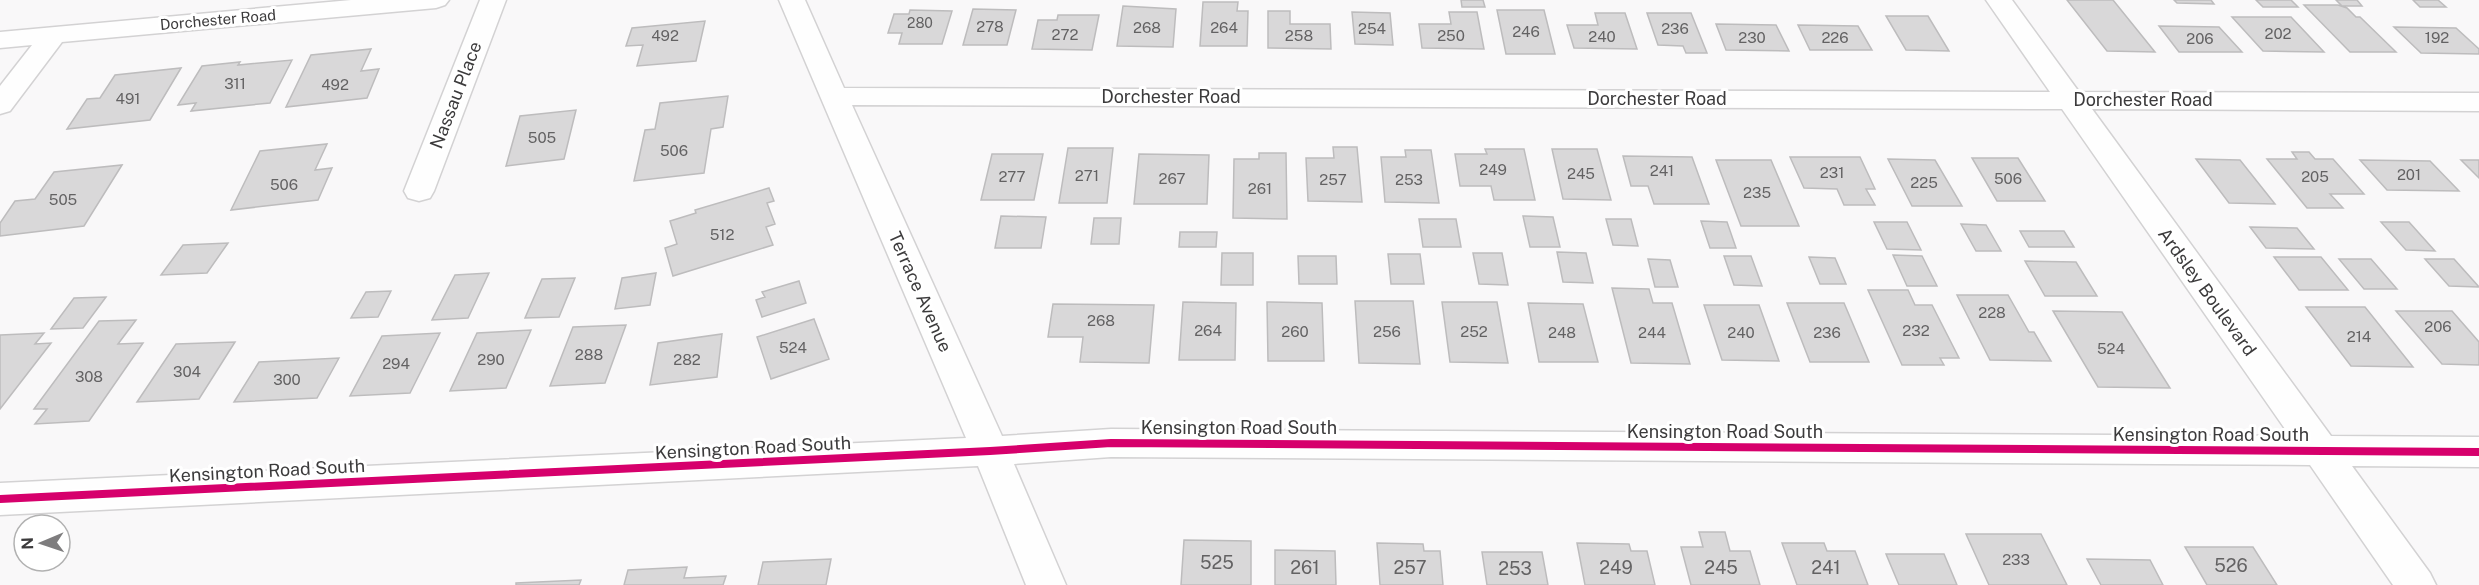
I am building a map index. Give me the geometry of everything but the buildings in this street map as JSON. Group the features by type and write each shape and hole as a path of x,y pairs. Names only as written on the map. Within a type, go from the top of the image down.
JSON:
{"street":[{"name":"Dorchester Road","path":"0,40 436,0"},
{"name":"Nassau Place","path":"419,191 493,0"},
{"name":"Terrace Avenue","path":"792,0 1046,585"},
{"name":"Ardsley Boulevard","path":"1999,0 2416,585"},
{"path":"0,105 54,35"},
{"name":"Dorchester Road","path":"835,96 2479,102"},
{"name":"Kensington Road South","path":"0,499 990,452 1111,443 2479,452"}],"cycle path":[{"path":"0,499 990,451 1111,443 2479,452"}]}
